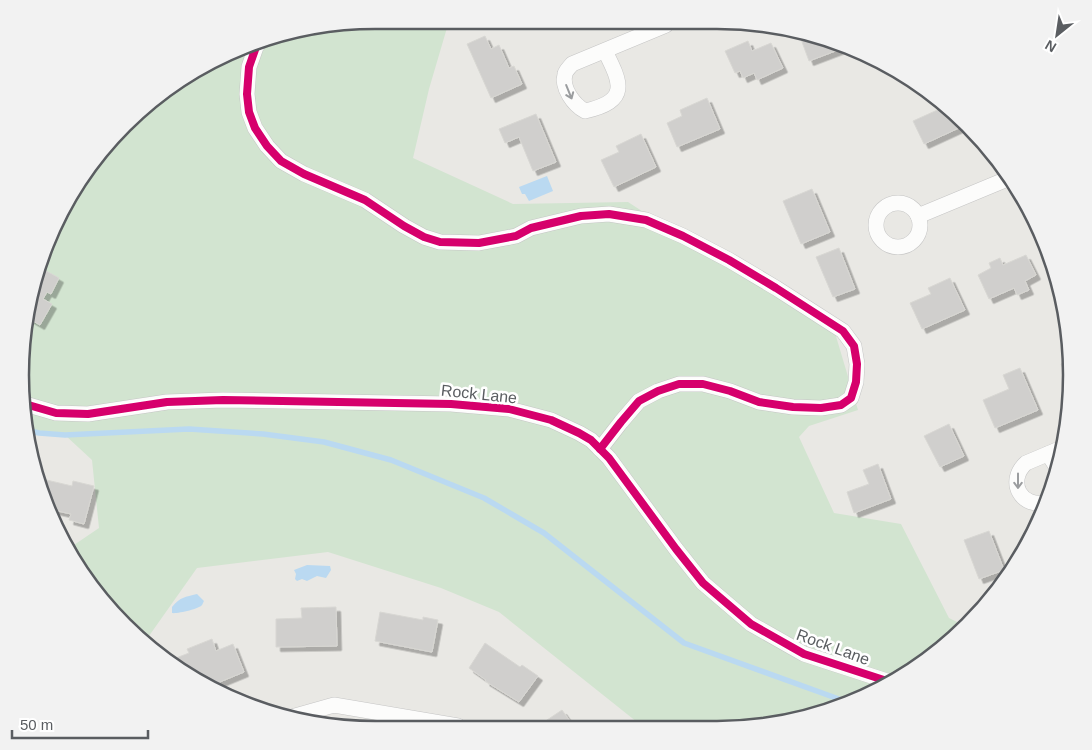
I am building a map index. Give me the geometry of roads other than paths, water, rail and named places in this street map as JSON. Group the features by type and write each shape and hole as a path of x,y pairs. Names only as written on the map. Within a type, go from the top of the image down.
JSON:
{"street":[{"path":"604,50 656,29"},
{"path":"255,50 249,67 247,94 255,128 267,146 281,161 304,174 365,200 424,237 440,242 479,243 516,236 531,228 581,216 609,214 646,220 683,236 729,260 776,288 843,331 854,346 857,364 856,382 851,398 841,405 821,408 792,407 759,402 730,391 703,384 679,384 658,391 639,401 600,450"},
{"path":"918,216 1003,181"},
{"name":"Rock Lane","path":"30,405 56,414 88,414 167,402 223,400 451,404 486,406 523,412 551,420 591,440 609,458 703,583 751,624 804,654 882,679"},
{"path":"1039,503 1034,504 1020,495 1016,485 1018,474 1021,467 1026,463 1055,451"},
{"path":"1048,454 1052,461"},
{"path":"303,714 334,705 428,721"}],"water":[{"path":"547,176 553,191 529,201 525,194 522,194 519,187"},
{"path":"307,565 330,566 331,570 326,578 317,576 307,581 302,579 297,581 294,570"},
{"path":"197,594 204,601 200,607 172,613 172,607 178,601"}],"waterway":[{"path":"34,432 65,435 189,429 263,434 324,442 391,460 484,498 544,533 684,643 839,699"}]}
